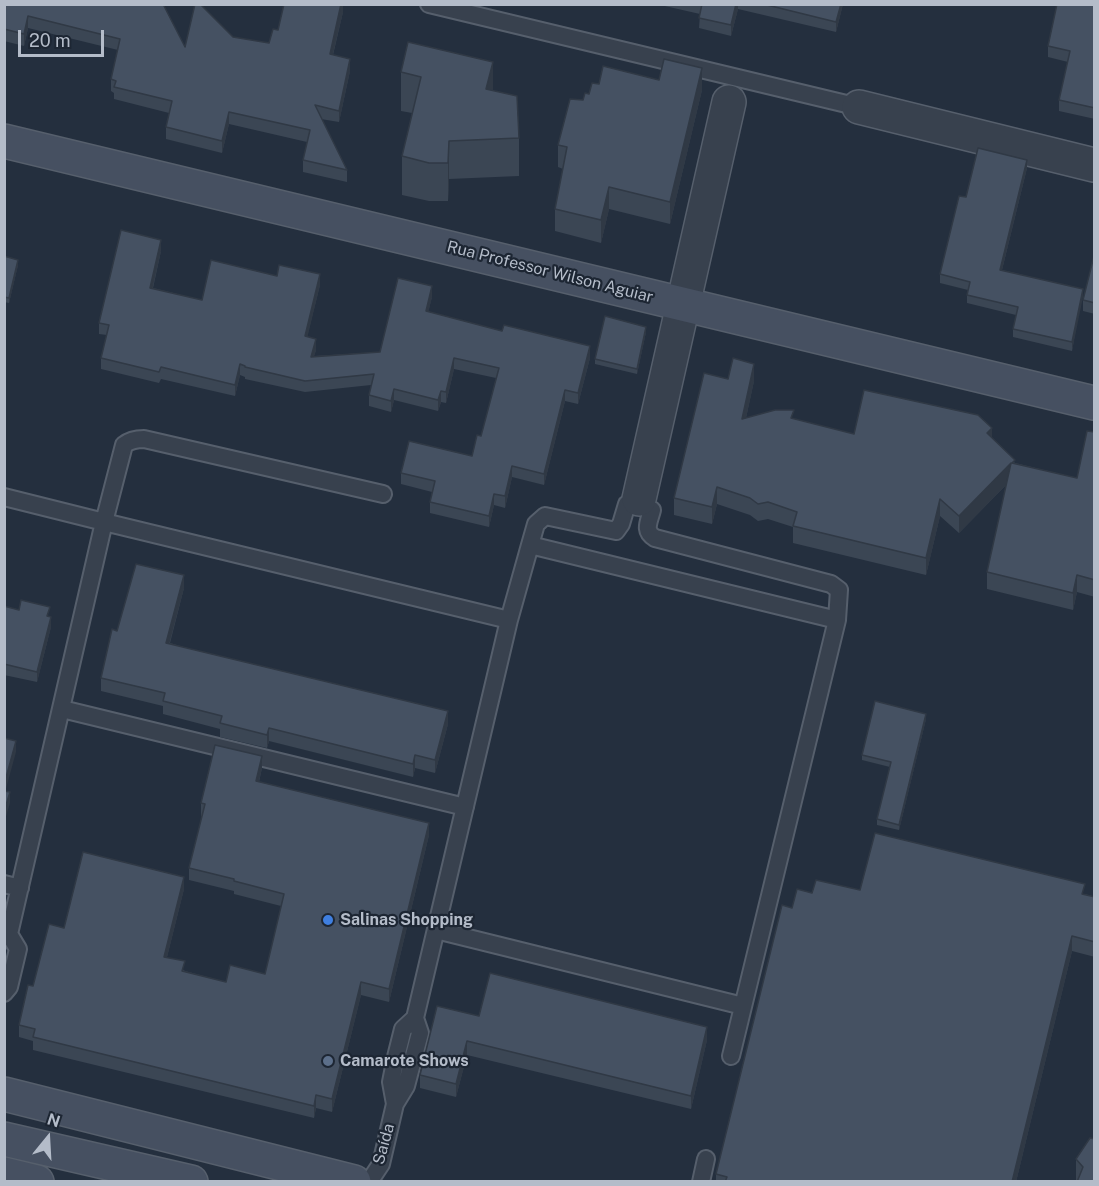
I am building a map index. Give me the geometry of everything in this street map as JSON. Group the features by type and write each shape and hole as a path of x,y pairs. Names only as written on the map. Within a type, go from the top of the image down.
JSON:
{"street":[{"path":"639,504 729,102"},
{"path":"858,107 1095,165"},
{"name":"Rua Professor Wilson Aguiar","path":"4,141 1095,403"},
{"path":"4,1094 354,1182"},
{"path":"4,1139 191,1182"},
{"path":"4,1174 37,1182"}],"lane":[{"path":"429,4 858,107"},
{"path":"4,954 9,934 12,886 62,709 104,522 124,446 136,439 144,440 383,494"},
{"path":"4,497 509,620"},
{"path":"639,504 649,534 655,538 836,586 839,590 837,620 731,1056"},
{"name":"Saída","path":"369,1182 381,1164 395,1104 406,1086 420,1033 415,1018 509,620 536,524 544,516 616,531 639,504"},
{"path":"530,545 837,620"},
{"path":"62,709 465,807"},
{"path":"436,930 743,1006"},
{"path":"4,993 9,987 18,950 9,934"},
{"path":"700,1182 706,1159"}],"building":[{"path":"4,4 163,4 185,47 195,4 200,4 233,37 269,43 273,29 278,30 284,4 341,4 330,54 350,59 339,111 315,105 347,170 303,160 310,130 229,112 222,141 166,127 172,101 114,87 116,81 111,79 120,39 28,16 24,34 4,29"},
{"path":"702,4 736,4 731,25 699,18"},
{"path":"763,4 841,4 836,22"},
{"path":"1057,4 1095,4 1095,108 1059,100 1070,51 1048,46"},
{"path":"408,42 493,62 486,89 517,96 519,138 449,141 448,163 429,163 402,156 421,77 401,72"},
{"path":"664,59 702,68 670,202 609,187 601,220 555,209 567,147 558,145 570,99 583,100 585,93 589,94 592,83 599,84 603,66 659,80"},
{"path":"978,148 1027,160 1000,270 1083,289 1072,342 1013,329 1018,307 967,295 970,282 940,274 959,196 966,197"},
{"path":"121,230 161,240 150,288 202,300 211,260 277,276 279,265 320,274 305,336 316,339 311,357 380,352 398,278 432,286 426,311 502,331 504,325 590,346 578,393 565,390 544,474 512,466 505,496 494,494 489,516 430,502 435,481 401,473 409,441 472,456 477,435 481,436 499,368 454,358 446,392 441,391 438,400 394,389 391,401 369,395 374,374 305,381 240,364 235,385 161,367 159,372 101,358 109,325 99,323"},
{"path":"1095,252 1095,303 1083,300"},
{"path":"4,256 18,260 9,298 4,297"},
{"path":"605,316 646,327 637,369 595,359"},
{"path":"733,358 754,364 742,419 775,410 794,410 791,418 854,434 864,390 978,415 992,428 987,433 1015,460 1012,463 1077,478 1087,431 1095,432 1095,580 1077,575 1073,593 987,572 1011,463 959,516 940,499 926,558 793,526 797,512 768,502 758,504 750,498 717,487 712,507 674,498 704,373 728,379"},
{"path":"136,564 184,575 166,643 448,711 435,760 415,755 413,764 269,728 267,735 220,723 222,716 163,701 165,693 101,678 112,629 117,631"},
{"path":"21,600 50,607 47,616 51,617 37,672 4,664 4,606 19,610"},
{"path":"875,701 926,714 899,825 877,819 891,762 862,755"},
{"path":"4,738 16,741 4,785"},
{"path":"215,745 262,756 256,781 429,823 389,989 361,982 332,1099 316,1095 314,1106 33,1037 35,1029 19,1025 28,985 33,986 49,924 64,928 83,852 184,877 164,957 185,961 182,971 226,982 230,965 265,974 284,894 189,868 205,804 201,803"},
{"path":"4,791 10,792 4,812"},
{"path":"875,833 1085,884 1082,894 1095,897 1095,942 1072,936 1012,1182 725,1182 727,1177 716,1174 782,905 792,908 797,889 812,893 816,880 860,890"},
{"path":"490,973 707,1027 691,1096 467,1041 456,1084 420,1075 437,1006 479,1016"},
{"path":"1090,1138 1095,1139 1095,1182 1077,1182 1083,1167 1076,1159"}],"place":[{"name":"Salinas Shopping","path":"328,920"},
{"name":"Camarote Shows","path":"328,1061"}]}
